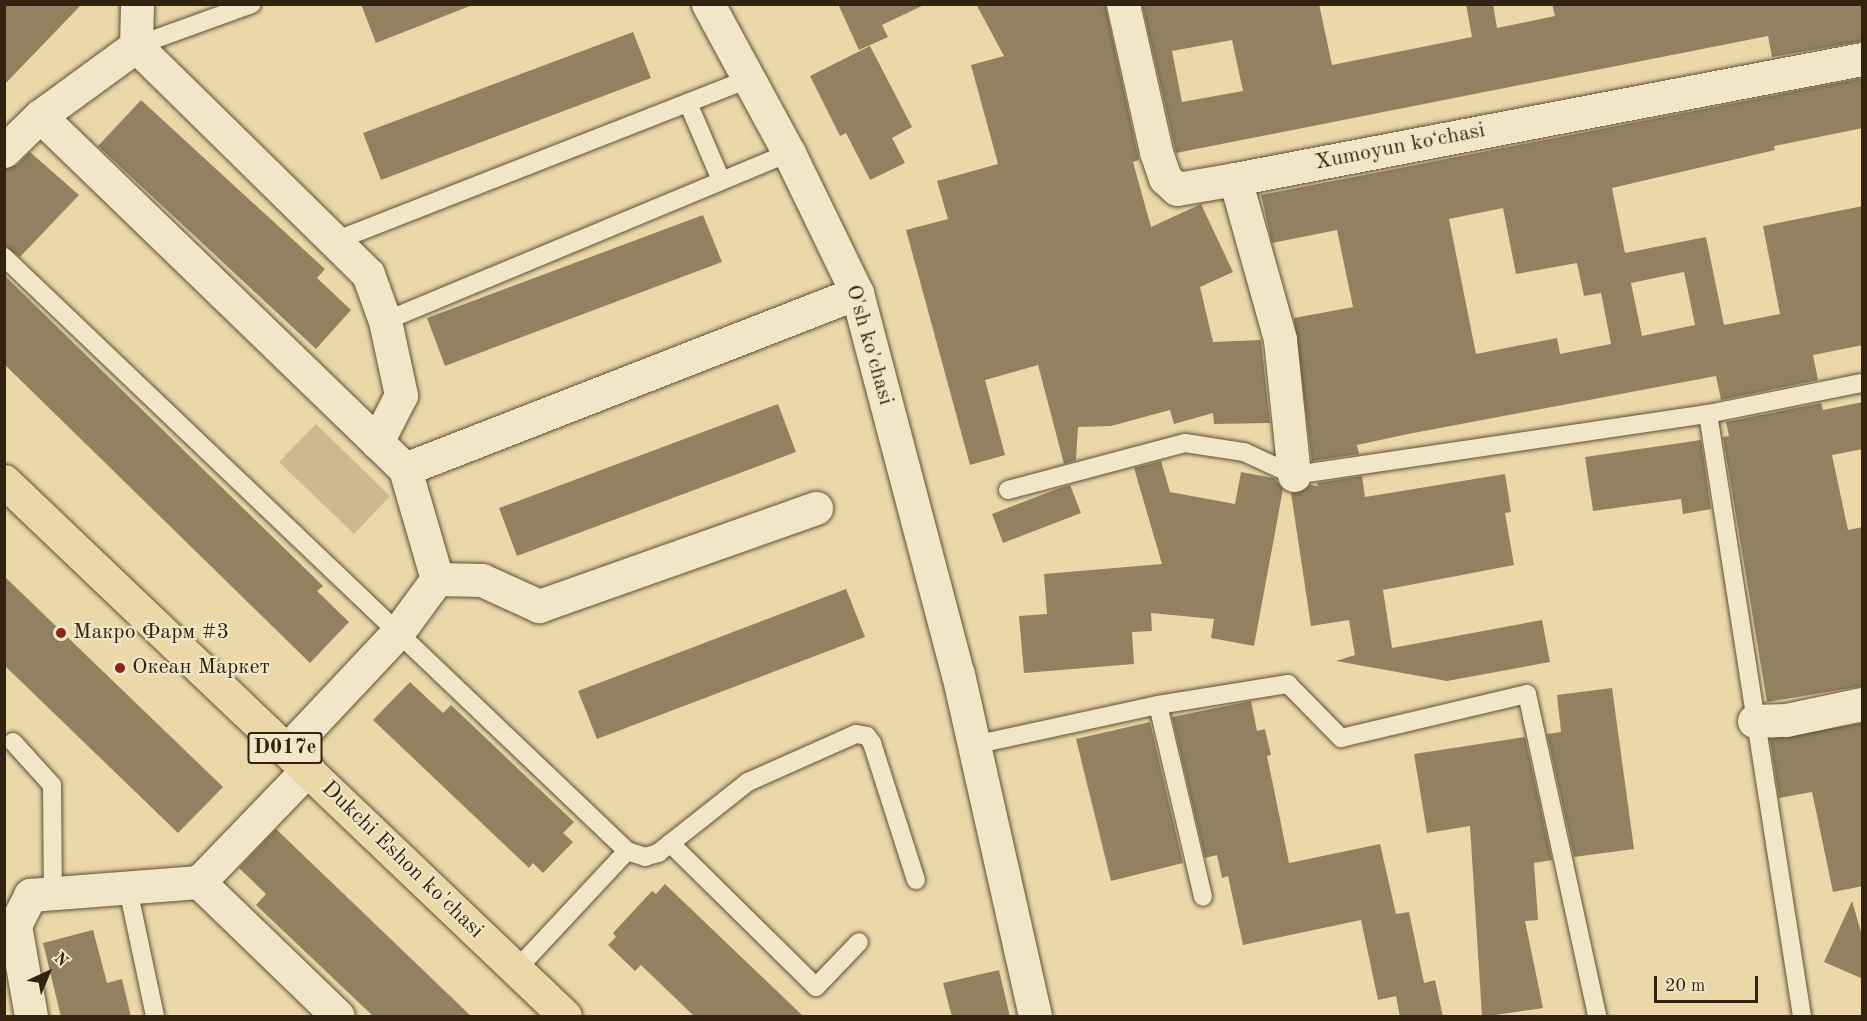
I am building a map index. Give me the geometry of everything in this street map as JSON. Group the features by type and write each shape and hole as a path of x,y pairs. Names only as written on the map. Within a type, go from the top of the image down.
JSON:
{"main road":[{"name":"Dukchi Eshon ko'chasi","path":"4,481 565,1017"}],"street":[{"path":"137,4 136,46 368,274 385,321 401,395 377,442"},
{"name":"O'sh ko'chasi","path":"708,4 789,153 857,293 958,674 1035,1017"},
{"name":"Xumoyun koʻchasi","path":"1123,4 1156,152 1165,178 1177,189 1863,58"},
{"path":"4,151 40,116 136,46"},
{"path":"40,116 405,469 437,579"},
{"path":"1235,179 1280,339 1294,475"},
{"path":"405,469 857,293"},
{"path":"437,579 482,580 539,606 816,508"},
{"path":"31,1017 15,925 30,895 199,882 398,632 437,579"},
{"path":"1754,721 1786,720 1863,704"},
{"path":"199,882 338,1017"}],"lane":[{"path":"136,46 252,4"},
{"path":"335,241 749,79"},
{"path":"688,102 721,180"},
{"path":"385,321 789,153"},
{"path":"4,257 627,851 645,857 670,843 748,782 862,734 872,743 916,880"},
{"path":"1008,489 1185,443 1244,452 1294,475 1708,414 1863,383"},
{"path":"1708,414 1754,721 1802,1017"},
{"path":"974,745 1158,705 1288,684 1341,738 1527,694 1597,1017"},
{"path":"1158,705 1203,897"},
{"path":"13,742 52,785 53,894"},
{"path":"670,843 816,987 859,942"},
{"path":"516,970 627,851"},
{"path":"128,889 155,1017"}],"shaded area":[{"path":"316,424 390,496 354,534 279,462"}],"building":[{"path":"4,4 82,4 4,85"},
{"path":"361,4 470,4 470,6 376,43"},
{"path":"838,4 926,4 882,25 888,37 859,50"},
{"path":"976,4 1105,4 1139,160 1133,162 1151,227 1201,204 1233,272 1200,287 1213,342 1261,340 1270,423 1214,424 1213,413 1174,424 1170,410 1111,426 1078,427 1076,460 1064,464 1038,365 985,380 1005,455 970,465 906,230 948,219 937,181 998,164 971,65 1004,56"},
{"path":"1142,4 1319,4 1332,65 1472,37 1466,4 1493,4 1497,28 1555,16 1552,4 1863,4 1863,41 1772,57 1768,36 1176,153","holes":["1232,40 1243,91 1182,102 1172,51"]},
{"path":"633,32 651,78 381,180 363,133"},
{"path":"870,46 912,127 892,138 905,163 870,180 846,133 840,136 810,76"},
{"path":"1863,78 1863,128 1774,146 1775,150 1612,188 1625,253 1706,237 1724,325 1780,314 1763,226 1863,206 1863,345 1813,355 1818,380 1721,400 1716,376 1408,434 1357,445 1359,454 1312,461 1294,318 1353,307 1337,230 1272,243 1261,195","holes":["1503,208 1516,274 1577,263 1584,296 1601,293 1611,344 1560,354 1557,338 1476,354 1449,219","1684,272 1695,325 1642,336 1631,283"]},
{"path":"141,100 325,269 317,278 351,310 316,349 98,146"},
{"path":"30,152 79,195 20,257 4,246 4,169 17,165"},
{"path":"703,215 722,262 445,366 427,318"},
{"path":"4,275 323,586 317,591 349,622 310,663 4,364"},
{"path":"1863,402 1863,449 1832,455 1848,530 1863,527 1863,686 1767,702 1723,437 1729,436 1726,422 1821,403 1823,410"},
{"path":"778,404 796,452 517,556 499,508"},
{"path":"1701,440 1711,509 1683,514 1681,499 1593,511 1585,457"},
{"path":"1161,461 1170,492 1235,504 1241,472 1274,478 1283,489 1254,646 1211,638 1214,619 1151,613 1152,631 1132,632 1134,664 1024,673 1019,616 1047,614 1044,574 1162,564 1134,468"},
{"path":"1505,474 1511,512 1505,513 1514,565 1383,590 1392,648 1542,620 1550,662 1447,681 1336,661 1355,655 1349,620 1311,626 1291,493 1304,490 1310,485 1318,486 1317,483 1362,476 1365,497"},
{"path":"1070,485 1081,513 1003,543 992,514"},
{"path":"4,576 223,787 178,833 4,665"},
{"path":"846,589 865,637 597,739 578,691"},
{"path":"410,682 443,713 451,705 574,822 563,833 573,842 543,873 533,863 529,868 373,720"},
{"path":"1612,688 1634,849 1574,857 1547,734 1561,732 1557,695"},
{"path":"1251,701 1257,731 1265,729 1271,755 1267,756 1289,863 1380,844 1396,914 1409,912 1424,983 1435,980 1443,1017 1400,1017 1396,996 1378,1000 1361,920 1243,945 1228,876 1222,878 1217,855 1205,858 1172,717"},
{"path":"1150,722 1183,863 1111,881 1076,739"},
{"path":"1863,723 1863,886 1833,892 1812,792 1779,798 1770,739"},
{"path":"1525,737 1552,860 1534,863 1538,920 1525,921 1543,1008 1482,1017 1470,826 1427,833 1414,754"},
{"path":"276,829 472,1017 374,1017 256,905 266,894 239,868"},
{"path":"665,884 804,1017 695,1017 641,965 635,971 608,945 616,937 613,933 652,891 656,894"},
{"path":"1852,901 1863,939 1863,979 1824,962"},
{"path":"93,930 107,983 122,979 131,1017 61,1017 43,943"},
{"path":"999,970 1010,1017 952,1017 943,983"}],"place":[{"name":"Макро Фарм #3","path":"61,633"},
{"name":"Океан Маркет","path":"120,668"}]}
